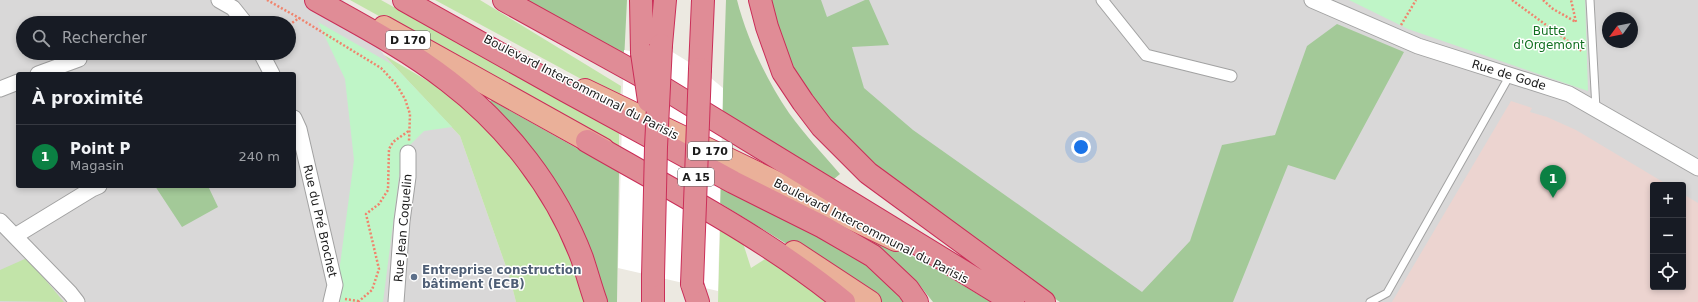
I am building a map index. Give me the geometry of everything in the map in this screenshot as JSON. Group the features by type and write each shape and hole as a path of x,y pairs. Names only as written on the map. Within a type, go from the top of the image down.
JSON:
{"highway":[{"path":"316,0 396,45 426,65 449,81 494,122 525,156 559,208 582,258 596,302"},
{"name":"D 170","path":"336,0 587,140 741,221 794,252 870,302"},
{"path":"404,0 733,182 822,227 873,256 908,289 918,302"},
{"name":"Boulevard Intercommunal du Parisis","path":"411,0 601,98 909,247 1009,302"},
{"path":"504,0 665,89 1013,302"},
{"path":"641,0 642,53 656,147"},
{"path":"653,302 656,147 664,0"},
{"name":"A 15","path":"694,296 703,0"},
{"path":"760,0 767,27 783,72 822,127 868,173 1044,302"},
{"path":"587,140 777,253 826,287 844,302"}],"street":[{"path":"220,0 233,8 239,16"},
{"path":"1102,0 1146,55 1231,76"},
{"name":"Rue de Gode","path":"1312,0 1393,37 1442,55 1569,94 1698,168"},
{"path":"46,72 76,60"},
{"path":"265,60 271,72"},
{"path":"0,89 16,83"},
{"name":"Rue du Pré Brochet","path":"296,122 299,129 335,285 331,302"},
{"name":"Rue Jean Coquelin","path":"396,302 402,221 408,178 408,153"},
{"path":"15,236 92,188"},
{"path":"0,221 70,293 76,302"}],"lane":[{"path":"1590,0 1596,109"},
{"path":"1370,302 1387,293 1510,75"}],"path":[{"path":"266,0 295,16"},
{"path":"1393,37 1416,0"},
{"path":"1512,0 1592,58"},
{"path":"1543,0 1553,9 1576,22 1571,0"},
{"path":"296,16 381,68 396,84 405,99 410,114 408,153"},
{"path":"358,302 372,290 379,269 366,214 379,204 388,190 388,153 392,142 410,130"}],"shaded area":[{"path":"0,0 343,0 384,55 460,136 510,278 516,302 0,302"},
{"path":"767,0 1698,0 1698,302 1060,302"},
{"path":"1511,101 1532,108 1530,112 1547,117 1576,130 1663,182 1650,182 1650,290 1686,290 1686,196 1698,203 1698,302 1392,302"}],"green space":[{"path":"350,0 381,0 619,132 619,149"},
{"path":"435,0 480,0 621,86 620,100"},
{"path":"520,0 627,0 624,61"},
{"path":"726,0 737,0 746,29 765,73 789,113 840,174 834,179 722,120"},
{"path":"767,0 821,0 827,17 865,0 869,0 889,45 852,47 864,88 913,130 1142,292 1190,241 1222,145 1275,135 1307,46 1337,24 1404,52 1335,180 1288,165 1233,302 1060,302 1039,288 876,166 829,120 791,67"},
{"name":"Butte d'Orgemont","path":"1349,0 1585,0 1588,91 1408,29"},
{"path":"318,22 393,65 452,127 424,131 402,153 383,302 335,302 354,160 345,79"},
{"path":"384,55 438,87 471,111 509,150 547,203 580,279 585,302 516,302 510,278 460,136"},
{"path":"491,100 619,172 617,302 602,302 488,105"},
{"path":"720,183 830,241 868,264 890,284 903,302 881,302 720,203"},
{"path":"156,188 209,188 218,207 182,227"},
{"path":"720,230 743,243 751,268 765,259 786,270 829,302 718,302"},
{"path":"872,236 924,262 991,302 933,302 917,282 872,243"},
{"path":"27,258 64,302 0,301 0,270"}],"pier":[{"path":"661,45 700,69 723,88 718,291 618,268 624,50 642,53"}],"place":[{"name":"Point P","path":"1553,198"},
{"name":"Entreprise construction bâtiment (ECB)","path":"414,277"}]}
